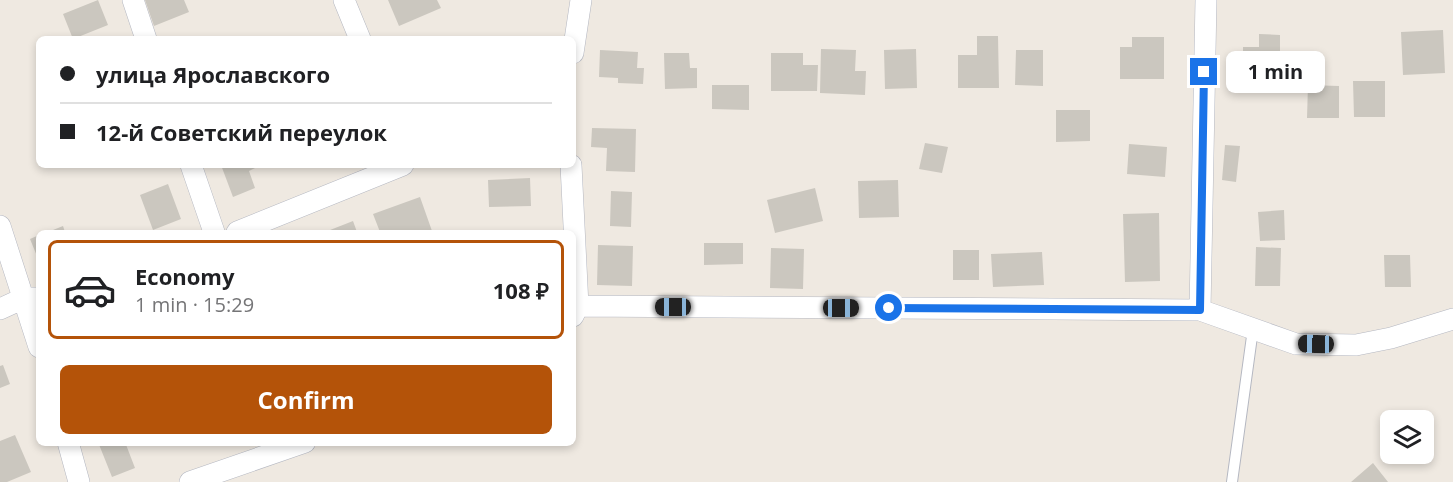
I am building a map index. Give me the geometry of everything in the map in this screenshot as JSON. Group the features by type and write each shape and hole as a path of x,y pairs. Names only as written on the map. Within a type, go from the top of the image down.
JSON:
{"street":[{"path":"133,0 145,36"},
{"path":"344,0 359,36"},
{"path":"576,36 581,0"},
{"path":"1200,310 1206,0"},
{"path":"192,168 213,230"},
{"path":"242,230 396,168"},
{"path":"571,168 573,230"},
{"path":"0,226 32,298 36,326"},
{"path":"0,309 32,298"},
{"path":"576,311 1200,310 1296,344 1356,345 1391,338 1453,319"},
{"path":"69,446 79,482"},
{"path":"190,482 294,446"}],"lane":[{"path":"1232,482 1253,329"}],"building":[{"path":"98,0 108,25 80,36 72,36 63,14"},
{"path":"145,0 184,0 189,12 154,26"},
{"path":"388,0 437,0 441,8 399,26"},
{"path":"1443,30 1445,73 1403,75 1401,32"},
{"path":"1259,34 1280,35 1280,72 1243,71 1243,47 1259,47"},
{"path":"977,36 998,36 999,88 958,88 958,55 977,55"},
{"path":"1132,37 1164,37 1164,79 1120,79 1120,47 1132,47"},
{"path":"821,49 856,50 855,71 866,71 865,95 820,93"},
{"path":"916,49 917,88 885,89 884,50"},
{"path":"600,50 638,52 637,68 644,68 643,84 618,83 618,78 599,77"},
{"path":"1016,50 1043,50 1043,86 1015,85"},
{"path":"664,53 689,53 690,68 697,68 697,88 665,89"},
{"path":"771,53 803,53 803,65 818,65 817,91 771,91"},
{"path":"1353,81 1385,81 1385,117 1354,117"},
{"path":"712,85 749,85 749,110 712,109"},
{"path":"1308,85 1339,86 1339,118 1307,118"},
{"path":"1056,110 1090,110 1090,141 1056,142"},
{"path":"592,128 636,129 635,172 606,171 607,148 591,147"},
{"path":"925,143 948,147 942,173 919,169"},
{"path":"1129,144 1167,147 1165,177 1127,174"},
{"path":"1225,145 1240,146 1236,182 1222,180"},
{"path":"222,168 255,168 249,171 255,188 233,197"},
{"path":"530,178 531,206 489,207 488,180"},
{"path":"898,180 899,217 859,218 858,181"},
{"path":"168,184 181,219 153,230 140,195"},
{"path":"815,188 823,221 775,233 767,200"},
{"path":"611,191 632,192 631,227 610,226"},
{"path":"420,197 432,230 379,230 373,214"},
{"path":"1284,210 1285,240 1260,241 1258,212"},
{"path":"1159,213 1160,281 1125,282 1123,214"},
{"path":"353,221 356,230 330,230"},
{"path":"63,226 64,230 53,230"},
{"path":"36,236 36,254 30,239"},
{"path":"704,243 743,243 743,264 704,265"},
{"path":"598,245 633,246 632,286 597,285"},
{"path":"1256,247 1281,248 1280,286 1255,286"},
{"path":"771,248 804,249 803,289 770,288"},
{"path":"953,250 979,250 979,280 953,280"},
{"path":"1042,252 1044,285 993,287 991,254"},
{"path":"1384,255 1410,255 1411,287 1385,287"},
{"path":"3,365 10,384 0,388 0,366"},
{"path":"15,435 31,472 7,482 0,482 0,441"},
{"path":"100,446 127,446 135,468 112,477"},
{"path":"1373,463 1388,482 1351,482"}],"route":[{"path":"889,308 1200,310 1204,72"}]}
